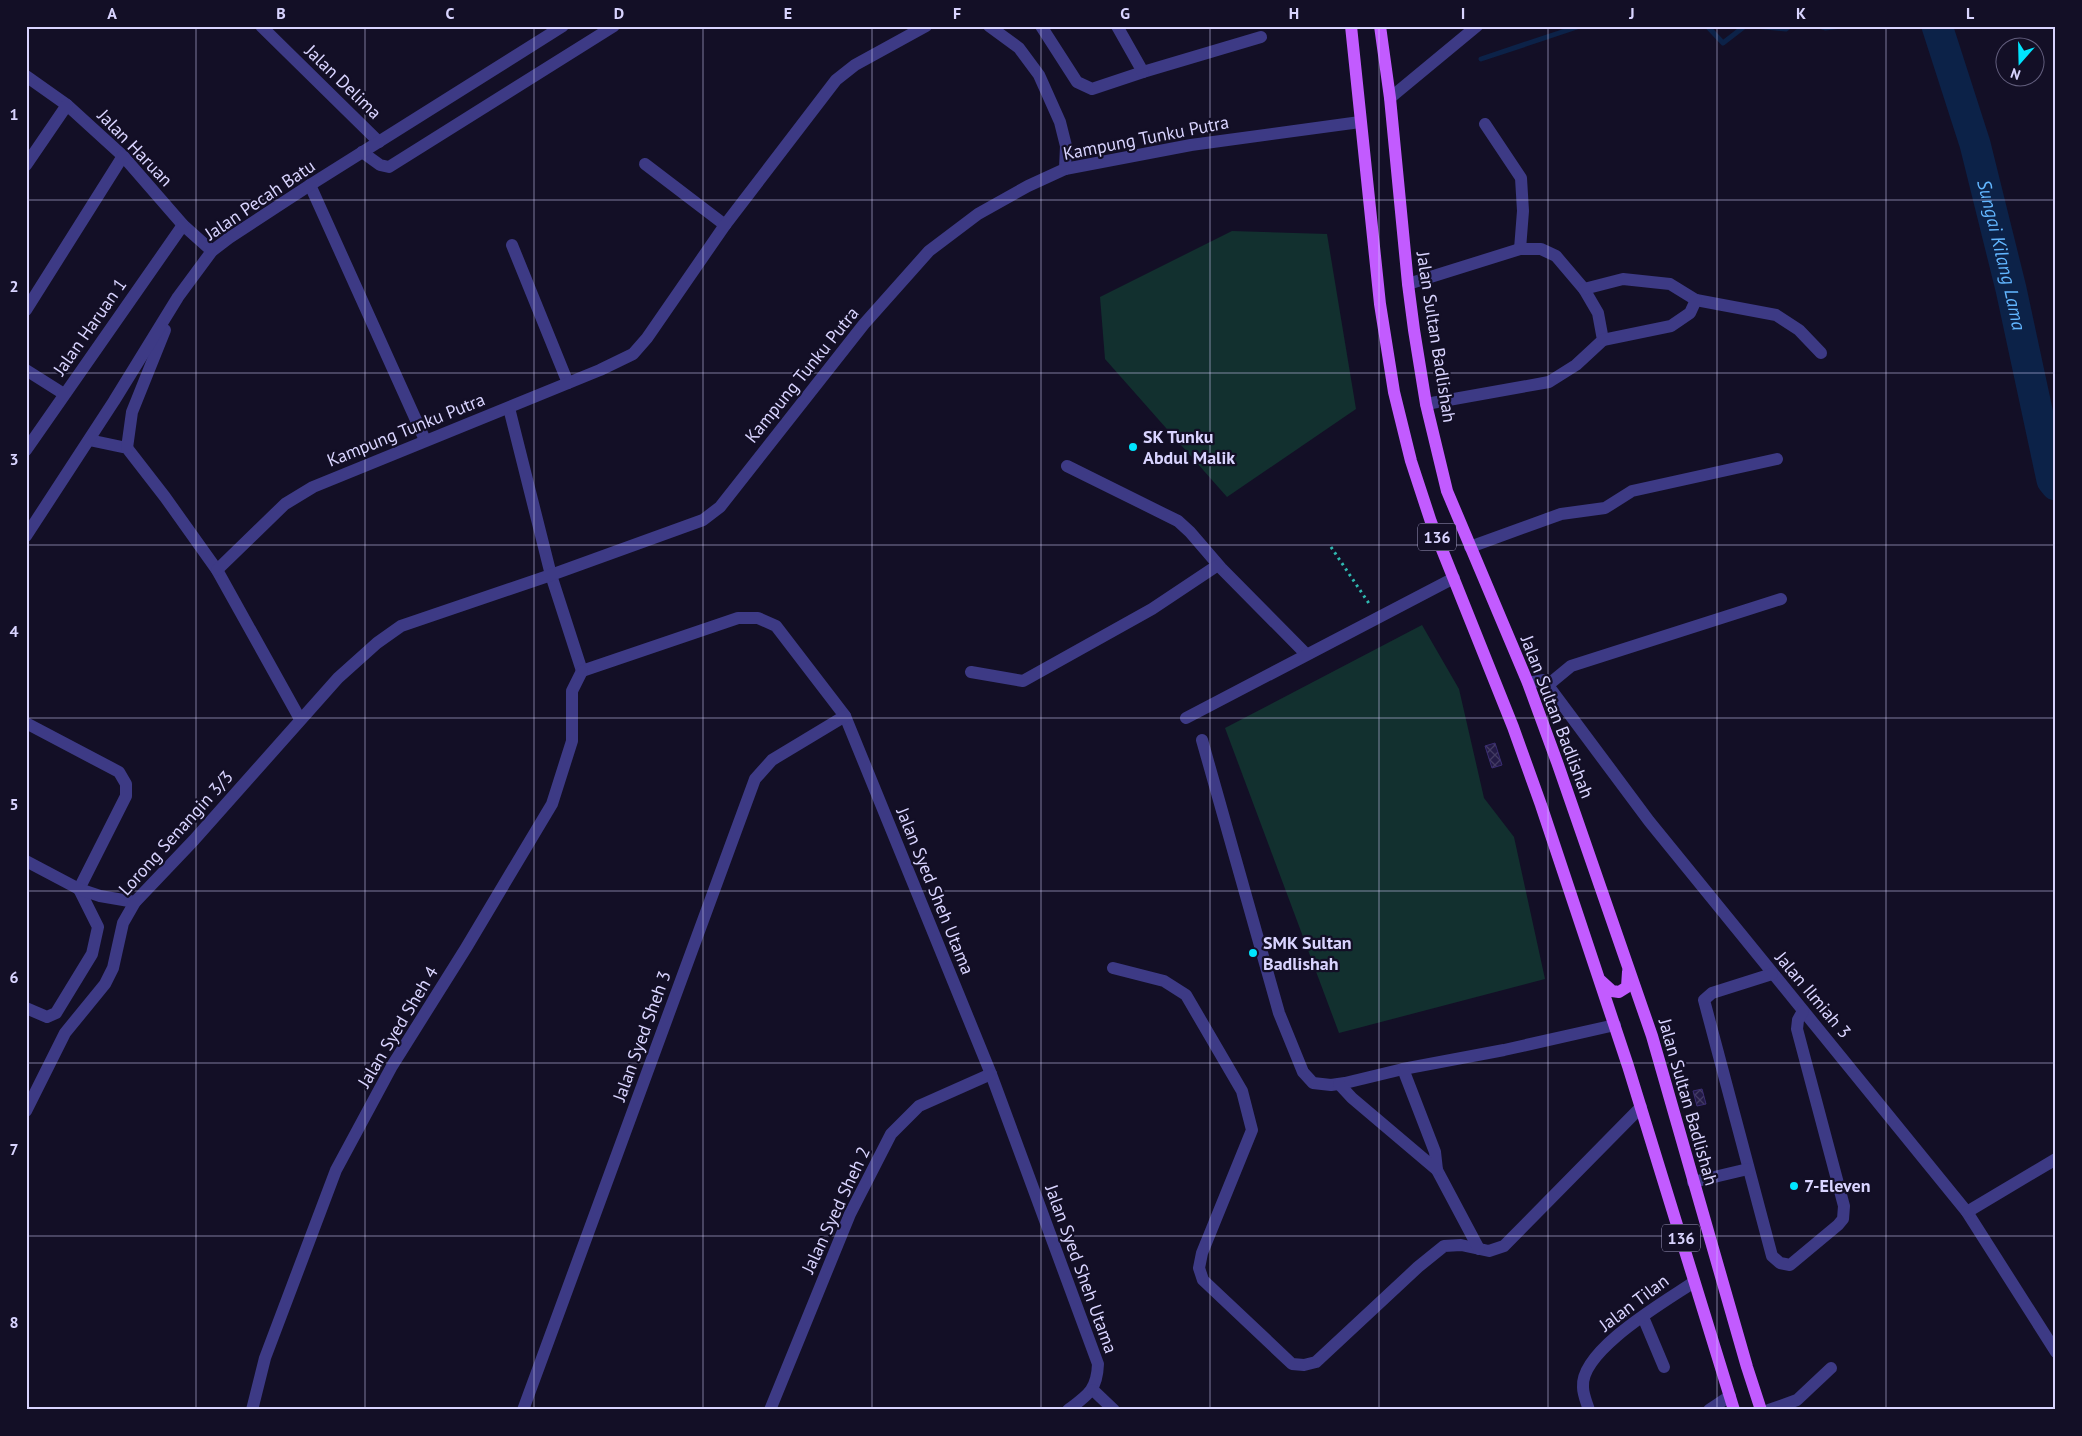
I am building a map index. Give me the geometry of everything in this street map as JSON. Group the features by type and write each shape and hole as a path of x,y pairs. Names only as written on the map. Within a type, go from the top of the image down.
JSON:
{"main road":[{"name":"136","path":"1351,26 1380,304 1394,392 1411,461 1431,522 1513,728 1601,981 1734,1410"},
{"name":"Jalan Sultan Badlishah","path":"1380,26 1390,98 1408,284 1426,404 1447,490 1528,683 1658,1056 1693,1182 1761,1410"},
{"path":"1601,981 1612,991 1619,992 1627,987 1629,981 1628,970"}],"street":[{"name":"Jalan Delima","path":"261,26 379,142"},
{"name":"Jalan Pecah Batu","path":"26,536 89,440 178,296 212,251 310,185 563,26"},
{"path":"362,152 380,165 389,167 614,26"},
{"name":"Kampung Tunku Putra","path":"217,570 285,504 301,494 425,440 509,408 632,354 651,332 725,225 836,80 855,65 926,26"},
{"path":"1041,26 1077,82 1092,90 1143,72 1261,37"},
{"path":"1117,26 1143,72"},
{"path":"1390,98 1477,26"},
{"path":"988,27 1006,37 1019,48 1039,75 1060,122 1066,146 1065,169"},
{"name":"Jalan Haruan","path":"26,76 67,105 123,156 183,225 212,251"},
{"path":"26,165 67,105"},
{"name":"Kampung Tunku Putra","path":"300,719 376,643 401,626 703,520 720,507 864,324 929,252 978,214 1028,186 1065,169 1191,145 1360,122"},
{"path":"1485,124 1521,178 1523,211 1520,249"},
{"path":"26,310 123,156"},
{"path":"645,164 725,225"},
{"path":"310,185 425,440"},
{"name":"Jalan Haruan 1","path":"26,450 183,225"},
{"path":"512,245 568,383"},
{"path":"1408,284 1520,249 1541,249 1556,256 1584,289 1598,313 1603,340"},
{"path":"1584,289 1622,279 1670,284 1696,300 1776,315 1799,330 1820,353"},
{"path":"127,448 132,412 178,296"},
{"path":"1426,404 1549,382 1576,365 1603,340 1671,326 1690,313 1696,300"},
{"path":"26,370 64,394"},
{"path":"509,408 550,575 582,671"},
{"path":"89,440 127,448 165,496 217,570 300,719"},
{"path":"1470,547 1561,514 1605,508 1632,491 1777,459"},
{"path":"1067,466 1178,521 1218,565 1306,654"},
{"path":"971,672 1023,681 1152,609 1218,565"},
{"path":"1186,718 1378,616 1454,578"},
{"path":"1528,683 1544,680 1548,685 1571,666 1781,599"},
{"name":"Jalan Syed Sheh Utama","path":"582,671 738,618 758,618 776,626 845,716 991,1074 1098,1364 1095,1384"},
{"name":"Jalan Syed Sheh 4","path":"252,1410 265,1358 336,1170 392,1066 466,948 552,804 572,741 572,690 582,671"},
{"name":"Jalan Ilmiah 3","path":"1548,685 1649,821 1772,974 1933,1168 1966,1212 2056,1352"},
{"name":"Jalan Syed Sheh 3","path":"523,1410 755,779 772,760 845,716"},
{"name":"Lorong Senangin 3/3","path":"26,1111 65,1033 106,984 113,968 123,923 135,902 194,840 300,719"},
{"path":"26,723 119,772 126,784 126,796 78,889"},
{"path":"1202,740 1278,1013 1303,1072 1314,1083 1339,1084 1615,1025"},
{"path":"26,861 78,889 100,896 135,902"},
{"path":"26,1008 47,1018 56,1013 92,954 98,926 78,889"},
{"path":"1114,968 1164,981 1186,995 1242,1091 1252,1130 1202,1253 1199,1268 1203,1280 1292,1364 1304,1365 1316,1362 1418,1267 1444,1246 1460,1245 1489,1251 1504,1246 1641,1107"},
{"path":"1772,974 1712,993 1704,1000 1772,1256 1780,1263 1790,1265 1843,1219 1844,1206 1797,1030 1798,1020 1803,1011"},
{"path":"1403,1069 1435,1152 1437,1170 1479,1249"},
{"name":"Jalan Syed Sheh 2","path":"770,1410 850,1214 891,1134 919,1106 991,1074"},
{"path":"1339,1084 1352,1098 1437,1170"},
{"path":"1966,1212 2056,1159"},
{"path":"1693,1182 1748,1169"},
{"name":"Jalan Tilan","path":"1589,1410 1582,1386 1590,1363 1619,1333 1694,1282"},
{"path":"1643,1317 1664,1368"},
{"path":"1769,1410 1796,1400 1831,1368"},
{"path":"1068,1410 1095,1384 1114,1410"},
{"path":"1708,1410 1730,1396"}],"path":[{"path":"1330,547 1378,616"}],"green space":[{"path":"1232,231 1327,234 1356,409 1227,497 1105,359 1100,297"},
{"path":"1422,625 1459,689 1484,798 1514,837 1545,979 1339,1033 1225,728"}],"building":[{"path":"1495,743 1502,765 1492,768 1485,746"},
{"path":"1702,1089 1706,1104 1697,1106 1693,1091"}],"waterway":[{"path":"1481,59 1580,26"},
{"path":"1707,26 1723,43 1745,26"},
{"path":"1756,26 1786,29 1790,26"},
{"path":"1819,26 1825,28 1842,26"},
{"name":"Sungai Kilang Lama","path":"1937,26 1975,144 2011,289 2052,480 2056,485"}],"place":[{"name":"SK Tunku Abdul Malik","path":"1133,447"},
{"name":"SMK Sultan Badlishah","path":"1253,953"},
{"name":"7-Eleven","path":"1794,1186"}]}
